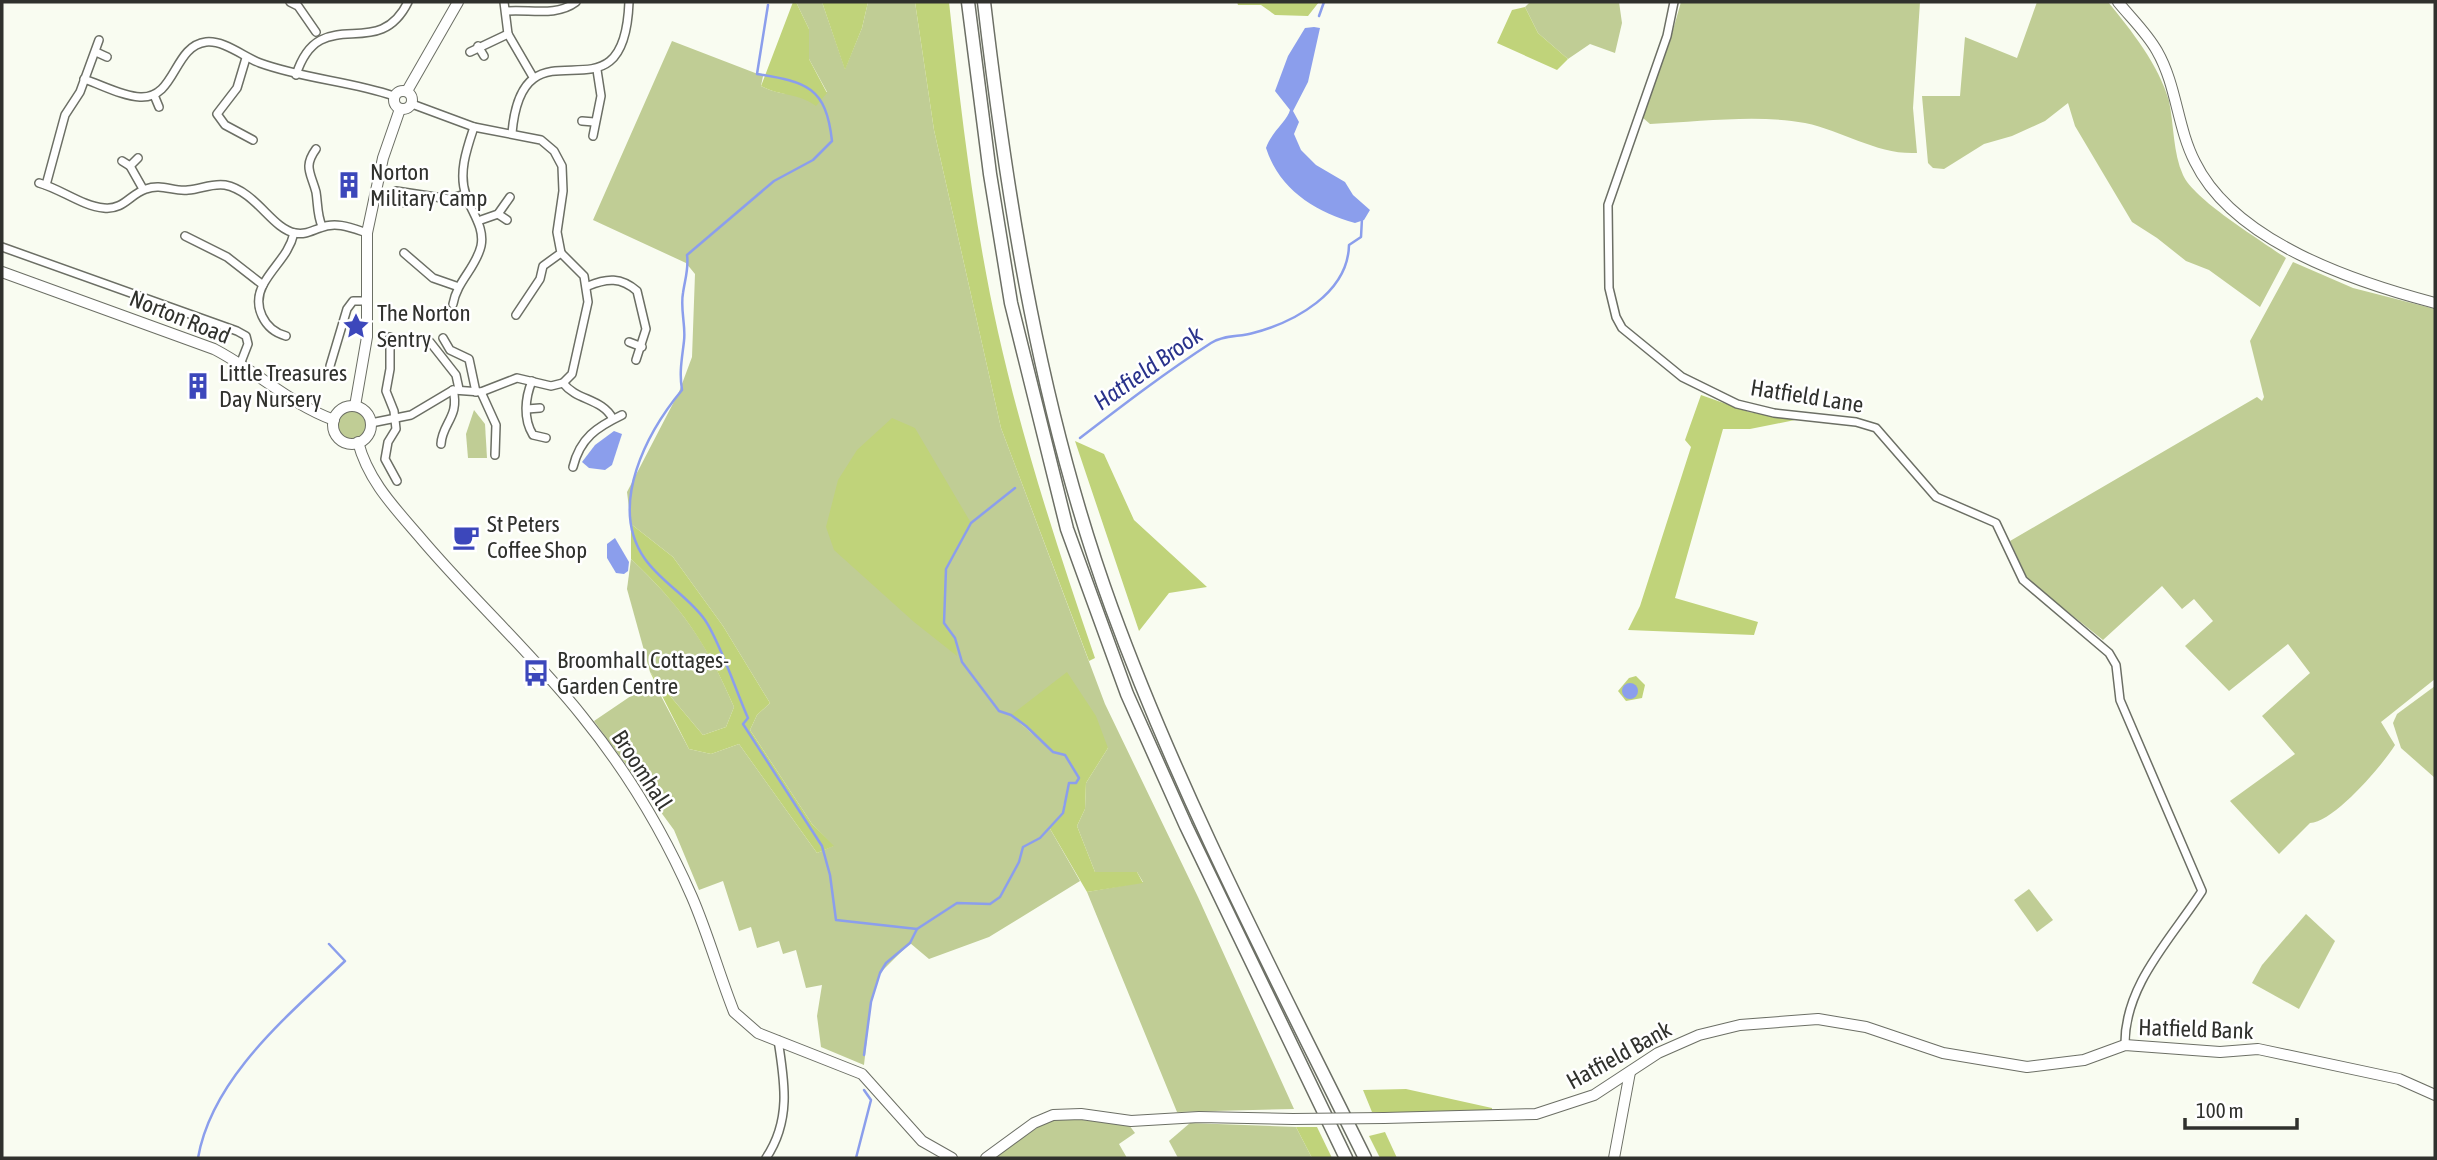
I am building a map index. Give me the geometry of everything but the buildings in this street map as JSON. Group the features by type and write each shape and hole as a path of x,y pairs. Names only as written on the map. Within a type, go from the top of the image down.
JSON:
{"highway":[{"path":"968,2 990,174 1011,303 1067,529 1127,694 1180,814 1346,1158"},
{"path":"984,2 1006,167 1036,340 1056,425 1112,607 1143,690 1197,812 1364,1158"}],"street":[{"path":"290,2 298,6 316,32"},
{"path":"296,75 302,52 316,32 338,25 369,29 380,27 392,22 408,2"},
{"path":"407,91 458,2"},
{"path":"504,2 508,34 533,77"},
{"path":"507,11 556,11 567,9 576,2"},
{"path":"512,133 522,88 533,77 544,71 597,70 615,57 627,29 628,2"},
{"name":"Hatfield Lane","path":"1674,2 1667,36 1608,205 1609,288 1616,317 1632,339 1664,365 1722,398 1774,413 1856,422 1876,428 1936,497 1996,523 2023,580 2109,653 2116,665 2120,700 2202,891 2145,976 2124,1029 2125,1045"},
{"path":"2118,2 2158,52 2195,163 2224,203 2296,252 2340,275 2435,303"},
{"path":"470,52 508,34"},
{"path":"99,40 84,79 53,138 42,184 102,208 119,207 143,189 163,187 187,191 208,185 229,186 260,204 283,228 294,233 310,233 322,226 346,225 366,233"},
{"path":"84,79 141,97 154,95 170,79 184,55 192,47 206,42 219,43 246,58 296,75 363,85 394,96"},
{"path":"478,46 484,56"},
{"path":"96,52 107,57"},
{"path":"246,58 237,88 217,114 225,125 253,140"},
{"path":"593,136 601,96 597,70"},
{"path":"400,91 407,91 412,96 412,104 407,109 400,109 394,104 394,96 400,91"},
{"path":"154,95 159,107"},
{"path":"371,423 411,415 456,390 479,392 517,378 551,386 563,383 572,374 589,302 584,276 561,253 557,232 563,191 562,166 554,151 541,140 474,127 412,104"},
{"path":"355,406 367,346 366,233 383,158 400,109"},
{"path":"582,121 594,122"},
{"path":"453,303 456,286 481,246 478,221 465,194 466,153 474,127"},
{"path":"316,149 308,161 307,170 316,191 317,215 322,226"},
{"path":"299,155 308,161"},
{"path":"138,158 126,163 143,189"},
{"path":"396,191 449,199 465,194"},
{"path":"405,203 407,192"},
{"path":"478,221 498,214 510,197"},
{"path":"498,214 507,219"},
{"path":"286,336 276,333 265,323 259,311 263,285 288,250 294,233"},
{"path":"185,236 226,257 263,285"},
{"path":"2,247 237,331 246,336 248,344 241,362"},
{"path":"404,253 408,264 433,278 456,286"},
{"path":"516,314 540,279 543,266 561,253"},
{"name":"Norton Road","path":"2,272 157,327 241,362 316,413 334,419"},
{"path":"588,286 611,279 622,280 637,291 646,329 636,360"},
{"path":"330,366 347,309 352,301 367,301"},
{"path":"570,328 580,332"},
{"path":"390,337 390,369 386,391 396,419 386,459 397,481"},
{"path":"443,338 450,350 469,359 479,392 496,425 495,456"},
{"path":"430,342 456,375 455,408 452,421 441,433 441,444"},
{"path":"629,342 642,347"},
{"path":"532,381 527,392 531,432 546,438"},
{"path":"563,383 578,397 606,407 613,419"},
{"path":"355,406 364,410 371,423 369,433 358,442 350,443 337,437 334,419 341,409 355,406"},
{"path":"527,409 540,408"},
{"path":"573,467 585,438 622,415"},
{"name":"Broomhall","path":"358,442 367,470 396,509 464,590 582,715 656,824 692,897 734,1012 758,1033 862,1074 922,1141 952,1158"},
{"name":"Hatfield Bank","path":"986,1158 1034,1122 1053,1115 1081,1114 1130,1121 1199,1117 1293,1119 1536,1114 1594,1095 1671,1046 1699,1035 1740,1025 1788,1020 1843,1022 1943,1053 2027,1067 2084,1060 2125,1045 2220,1052 2258,1049 2399,1079 2435,1095"},
{"path":"766,1158 781,1131 785,1110 778,1040"},
{"path":"1615,1158 1630,1072"}],"green space":[{"path":"793,2 796,2 809,29 809,59 827,93 816,106 761,86"},
{"path":"796,2 822,2 845,69 862,28 868,2 915,2 934,130 1001,428 1105,704 1198,897 1294,1109 1177,1112 1087,892 1143,882 1137,872 1095,872 1077,826 1085,809 1086,783 1108,748 1011,715 1053,752 1065,755 1079,778 1064,803 1063,813 1049,827 1080,881 989,937 929,959 910,943 880,973 871,1002 864,1065 821,1047 817,1016 822,985 806,988 796,950 783,954 779,941 757,948 751,927 739,931 723,881 699,890 674,830 594,721 653,681 689,749 711,754 739,744 817,853 833,846 812,824 750,730 757,715 770,703 723,626 673,557 631,524 627,492 679,392 692,357 695,274 686,263 593,220 672,41 763,76 761,86 769,90 793,94 827,92 809,59 809,29"},
{"path":"822,2 868,2 862,28 845,70"},
{"path":"915,2 949,2 963,126 989,291 1018,415 1095,658 1089,661 1001,428 934,130"},
{"path":"1237,2 1319,2 1308,16 1275,15 1261,5 1238,5"},
{"path":"1530,2 1619,2 1622,23 1615,53 1590,44 1568,59 1538,33 1525,7"},
{"path":"1681,2 1920,2 1913,108 1917,153 1888,150 1819,127 1786,120 1747,119 1650,124 1642,117 1669,44"},
{"path":"2037,2 2108,2 2135,36 2158,74 2169,101 2177,158 2183,175 2214,208 2286,258 2260,307 2209,270 2186,261 2132,222 2075,126 2068,103 2045,121 2012,136 1984,144 1944,169 1933,168 1928,163 1922,96 1960,96 1965,37 2017,58"},
{"path":"1525,7 1538,33 1568,59 1557,70 1497,43 1512,10"},
{"path":"2293,262 2353,288 2435,309 2435,679 2381,722 2395,745 2369,779 2332,813 2310,823 2279,854 2230,801 2295,754 2262,716 2310,673 2288,644 2229,691 2185,646 2213,621 2194,599 2182,609 2162,586 2103,640 2028,580 2010,541 2257,397 2262,401 2264,397 2250,341"},
{"path":"1701,395 1749,412 1795,420 1750,429 1723,429 1675,598 1758,622 1754,635 1628,630 1640,606 1691,447 1685,440"},
{"path":"474,410 485,424 487,458 468,458 466,434"},
{"path":"352,411 362,415 366,425 362,435 352,439 342,435 338,425 342,415"},
{"path":"892,418 915,428 971,523 946,569 944,623 955,638 957,656 914,622 834,550 826,527 838,480 857,450"},
{"path":"1075,441 1104,454 1134,520 1207,587 1169,593 1139,631"},
{"path":"631,524 673,557 723,626 770,703 757,715 750,730 812,824 834,846 817,853 739,744 711,754 689,749 650,672 703,735 726,727 734,707 714,664 691,627 649,576 631,559"},
{"path":"631,559 665,593 703,644 734,707 726,727 703,735 650,672 627,589"},
{"path":"1067,672 1096,716 1108,748 1086,783 1085,809 1077,826 1095,872 1137,872 1143,883 1087,892 1049,827 1063,813 1069,783 1076,783 1079,777 1065,755 1053,752 1011,715"},
{"path":"1636,676 1645,685 1642,698 1626,701 1618,691 1629,678"},
{"path":"2435,686 2435,778 2401,748 2393,723 2397,714"},
{"path":"2029,889 2053,920 2037,932 2014,900"},
{"path":"2306,914 2335,941 2299,1009 2252,983 2262,965"},
{"path":"1406,1089 1492,1108 1492,1113 1372,1112 1363,1090"},
{"path":"1064,1118 1129,1125 1135,1133 1119,1144 1127,1158 994,1158 1045,1122"},
{"path":"1190,1123 1296,1127 1312,1158 1178,1158 1169,1141"},
{"path":"1296,1127 1317,1127 1332,1158 1312,1158"},
{"path":"1385,1132 1397,1158 1380,1158 1369,1136"}],"water":[{"path":"1305,28 1320,28 1308,82 1293,111 1299,122 1294,134 1301,150 1316,165 1345,182 1353,195 1370,210 1364,220 1355,223 1326,212 1300,197 1280,175 1266,148 1290,110 1275,91 1288,56"},
{"path":"614,431 622,434 612,465 605,470 589,468 582,462 595,445"},
{"path":"615,538 629,562 628,571 624,574 616,573 607,558 607,544"},
{"path":"1627,683 1633,683 1638,691 1636,697 1627,699 1622,694 1622,688"}],"waterway":[{"path":"1319,16 1324,2"},
{"path":"768,5 757,74 789,80 811,90 825,109 832,141 813,160 774,181 687,255 682,299 682,390 645,447 636,470 630,516 634,538 645,559 691,604 711,629 748,718 743,724 822,846 830,875 836,920 917,929"},
{"name":"Hatfield Brook","path":"1080,438 1211,343 1269,328 1302,313 1316,303 1339,277 1346,262 1349,245 1361,237 1362,218"},
{"name":"Hatfield Brook","path":"864,1055 871,1002 886,963 910,943 917,929 957,903 990,904 1000,897 1019,862 1023,847 1040,838 1063,813 1069,783 1076,783 1079,778 1065,755 1053,752 1026,726 1011,715 999,711 962,662 955,638 944,623 946,569 971,523 1015,488"},
{"path":"198,1158 206,1128 236,1074 278,1026 345,961 329,944"},
{"name":"Hatfield Brook","path":"856,1158 871,1100 864,1090"}],"place":[{"name":"Norton Military Camp","path":"349,185"},
{"name":"The Norton Sentry","path":"356,326"},
{"name":"Little Treasures Day Nursery","path":"198,386"},
{"name":"St Peters Coffee Shop","path":"466,537"},
{"name":"Broomhall Cottages- Garden Centre","path":"536,673"}]}
